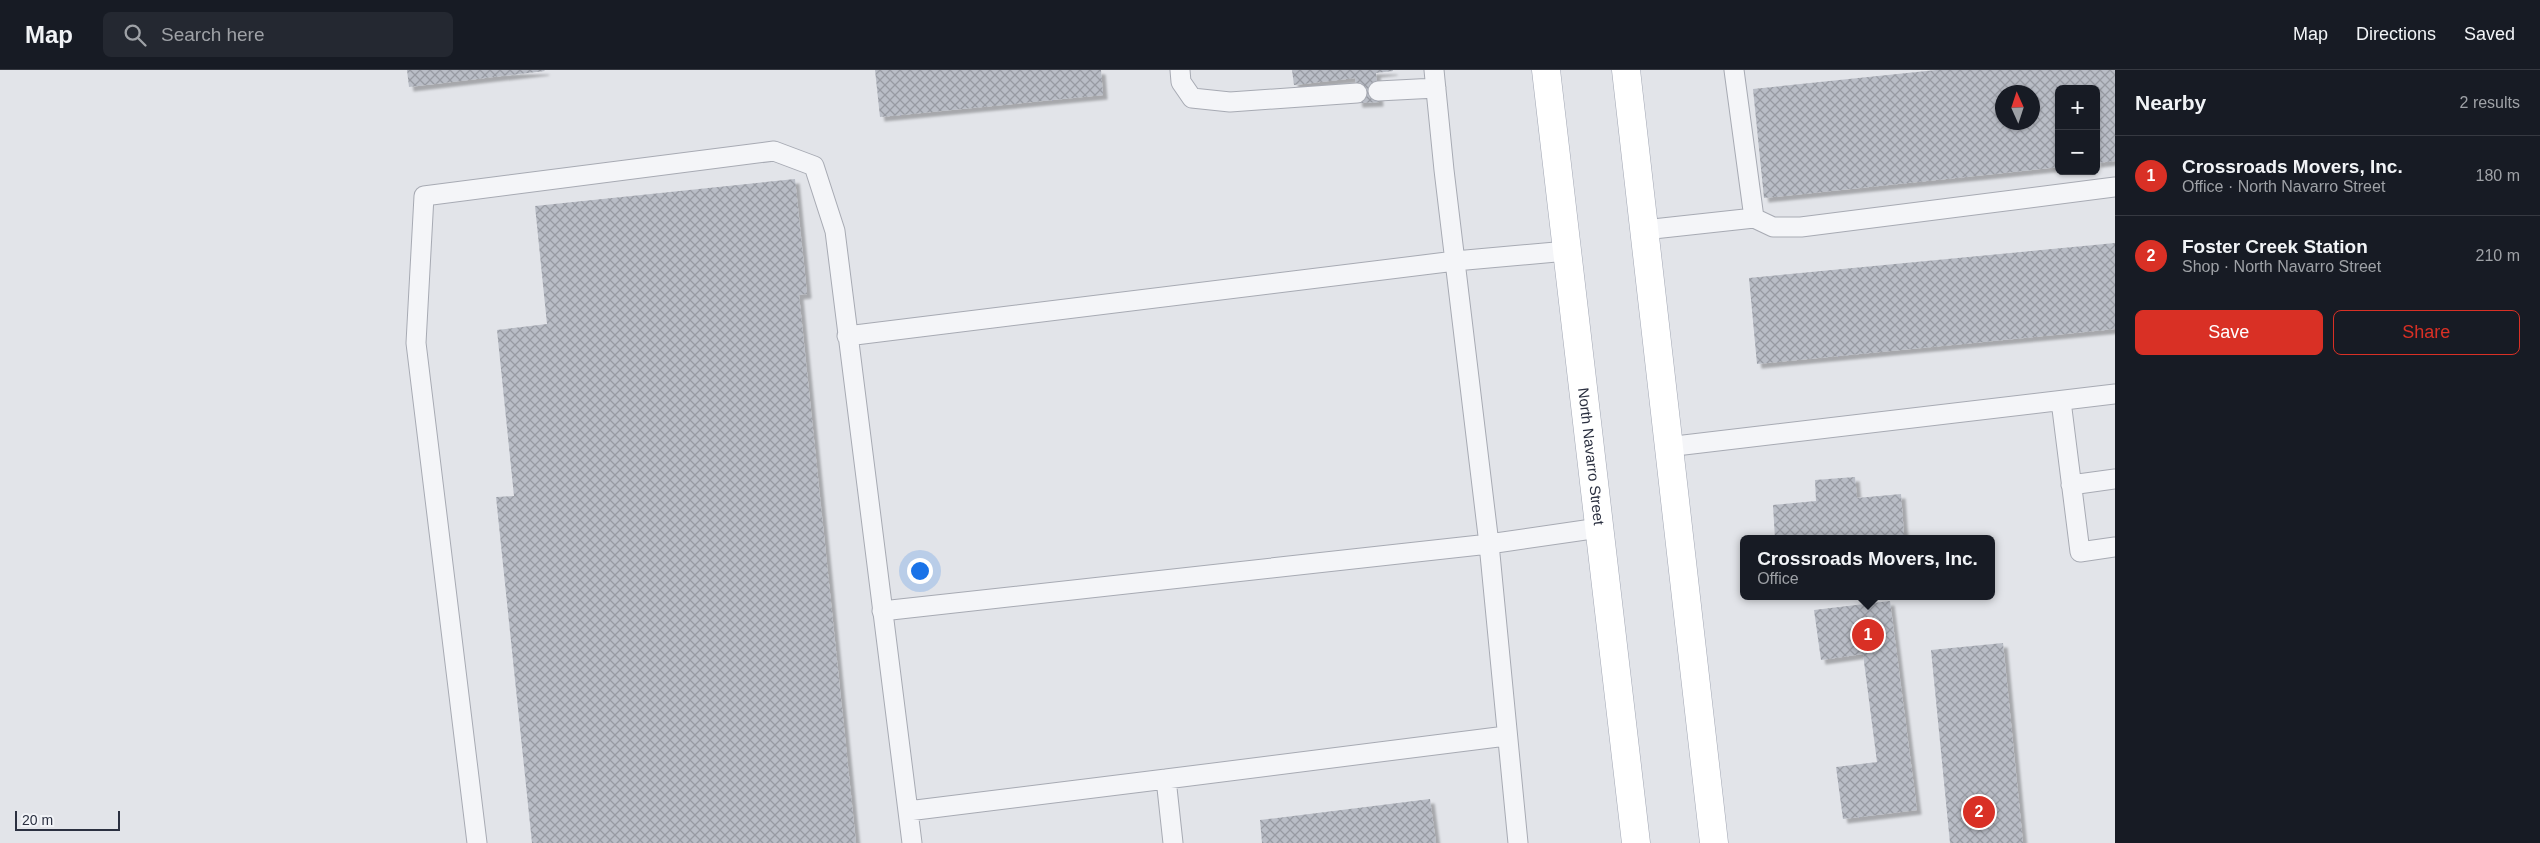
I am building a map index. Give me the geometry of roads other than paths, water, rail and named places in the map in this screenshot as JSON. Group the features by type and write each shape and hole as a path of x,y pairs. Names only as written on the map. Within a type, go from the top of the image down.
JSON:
{"main road":[{"name":"North Navarro Street","path":"1546,70 1636,843"},
{"path":"1626,70 1667,447 1714,843"}],"lane":[{"path":"1180,70 1181,82 1192,98 1230,102 1357,93"},
{"path":"1734,70 1754,218"},
{"path":"1378,91 1435,79 1489,544 1506,736 1518,843"},
{"path":"477,843 416,343 424,196 774,151 814,166 835,231 912,843"},
{"path":"1644,230 1754,218 1774,227 1793,227 2115,187"},
{"path":"848,336 1455,261 1567,251"},
{"path":"1667,447 2115,394"},
{"path":"2061,401 2080,552 2115,548"},
{"path":"2071,485 2115,479"},
{"path":"882,611 1489,544 1599,528"},
{"path":"908,811 1506,736"},
{"path":"1166,779 1173,843"}],"place":[{"name":"Crossroads Movers, Inc.","path":"1868,635"},
{"name":"Foster Creek Station","path":"1979,812"}]}
